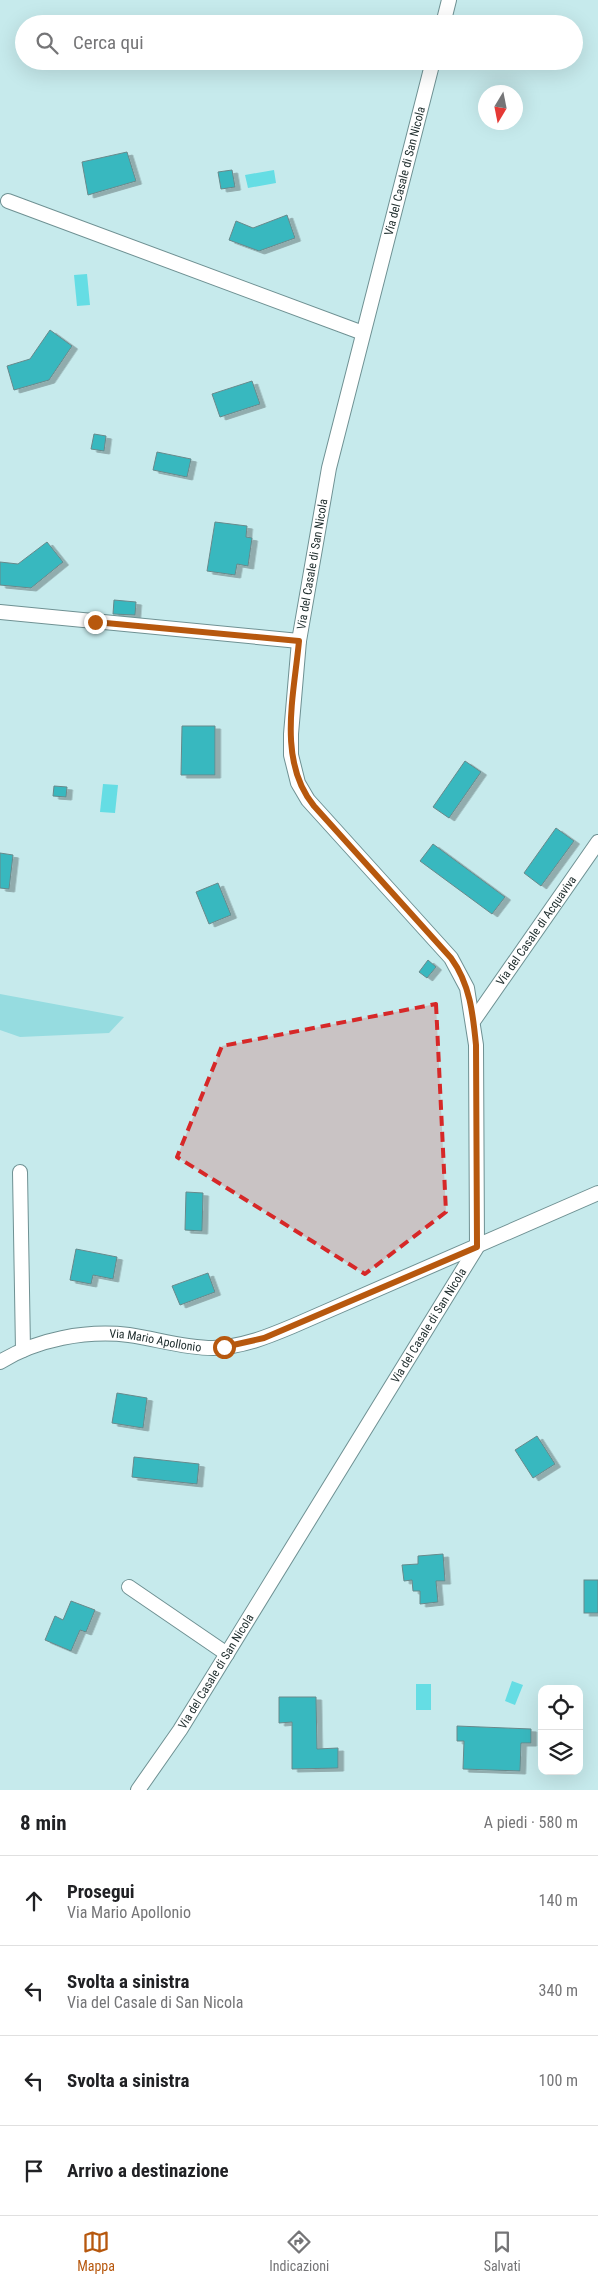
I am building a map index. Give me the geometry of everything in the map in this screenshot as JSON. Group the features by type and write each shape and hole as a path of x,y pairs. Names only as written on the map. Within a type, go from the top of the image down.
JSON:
{"street":[{"path":"445,15 449,0"},
{"name":"Via del Casale di San Nicola","path":"138,1790 180,1730 477,1247 476,1045 474,1020 467,988 451,958 314,806 298,782 293,764 291,734 299,641 329,468 431,70"},
{"path":"8,201 363,333"},
{"path":"0,612 299,641"},
{"name":"Via del Casale di Acquaviva","path":"474,1020 598,842"},
{"path":"20,1172 23,1350"},
{"name":"Via Mario Apollonio","path":"0,1362 23,1350 63,1338 103,1334 130,1335 197,1348 245,1344 286,1329 598,1193"},
{"path":"129,1588 227,1654"}],"highlighted area":[{"path":"436,1004 446,1212 365,1274 177,1157 222,1046"}],"shaded area":[{"path":"274,170 276,183 248,188 245,175"},
{"path":"87,274 90,305 77,306 74,275"},
{"path":"103,784 118,785 115,813 100,812"},
{"path":"0,994 124,1017 109,1033 20,1037 0,1030"},
{"path":"512,1681 523,1685 515,1705 505,1701"},
{"path":"416,1684 431,1684 431,1710 416,1710"}],"building":[{"path":"127,152 136,181 88,195 82,162"},
{"path":"232,170 235,187 221,189 218,172"},
{"path":"287,215 295,238 259,251 229,240 236,221 253,228"},
{"path":"50,330 72,346 49,380 14,390 7,366 30,359"},
{"path":"252,381 260,404 220,417 212,394"},
{"path":"94,434 106,436 104,451 91,449"},
{"path":"157,452 191,459 187,477 153,470"},
{"path":"215,522 247,526 246,537 252,538 248,566 237,564 235,575 207,571"},
{"path":"47,542 63,562 31,588 0,585 0,562 18,564"},
{"path":"114,600 136,602 135,615 113,614"},
{"path":"182,726 215,726 215,775 181,775"},
{"path":"465,761 481,772 449,818 433,807"},
{"path":"54,786 67,787 66,797 53,796"},
{"path":"556,828 574,841 541,886 524,873"},
{"path":"433,844 505,897 492,914 420,861"},
{"path":"0,853 13,855 9,889 0,888"},
{"path":"218,883 231,915 209,924 196,892"},
{"path":"428,960 436,967 427,978 419,972"},
{"path":"186,1192 203,1193 202,1231 185,1230"},
{"path":"76,1249 117,1257 113,1279 93,1275 91,1284 70,1280"},
{"path":"208,1273 215,1292 180,1305 172,1286"},
{"path":"117,1393 147,1398 143,1428 112,1423"},
{"path":"537,1436 555,1464 533,1478 515,1450"},
{"path":"134,1457 199,1464 197,1484 132,1477"},
{"path":"443,1554 445,1581 436,1581 438,1602 420,1604 420,1591 413,1591 412,1580 404,1581 402,1565 418,1564 418,1556"},
{"path":"584,1580 598,1580 598,1613 584,1613"},
{"path":"71,1601 95,1610 86,1632 80,1630 71,1651 45,1640 55,1616 63,1620"},
{"path":"279,1697 316,1697 317,1749 338,1748 338,1768 292,1769 292,1722 279,1723"},
{"path":"457,1726 531,1729 531,1743 521,1743 520,1771 463,1769 464,1741 457,1741"}],"route":[{"path":"95,622 299,641 291,734 291,755 298,782 308,800 451,958 467,988 474,1020 478,1164 477,1247 264,1338 224,1347"}]}
